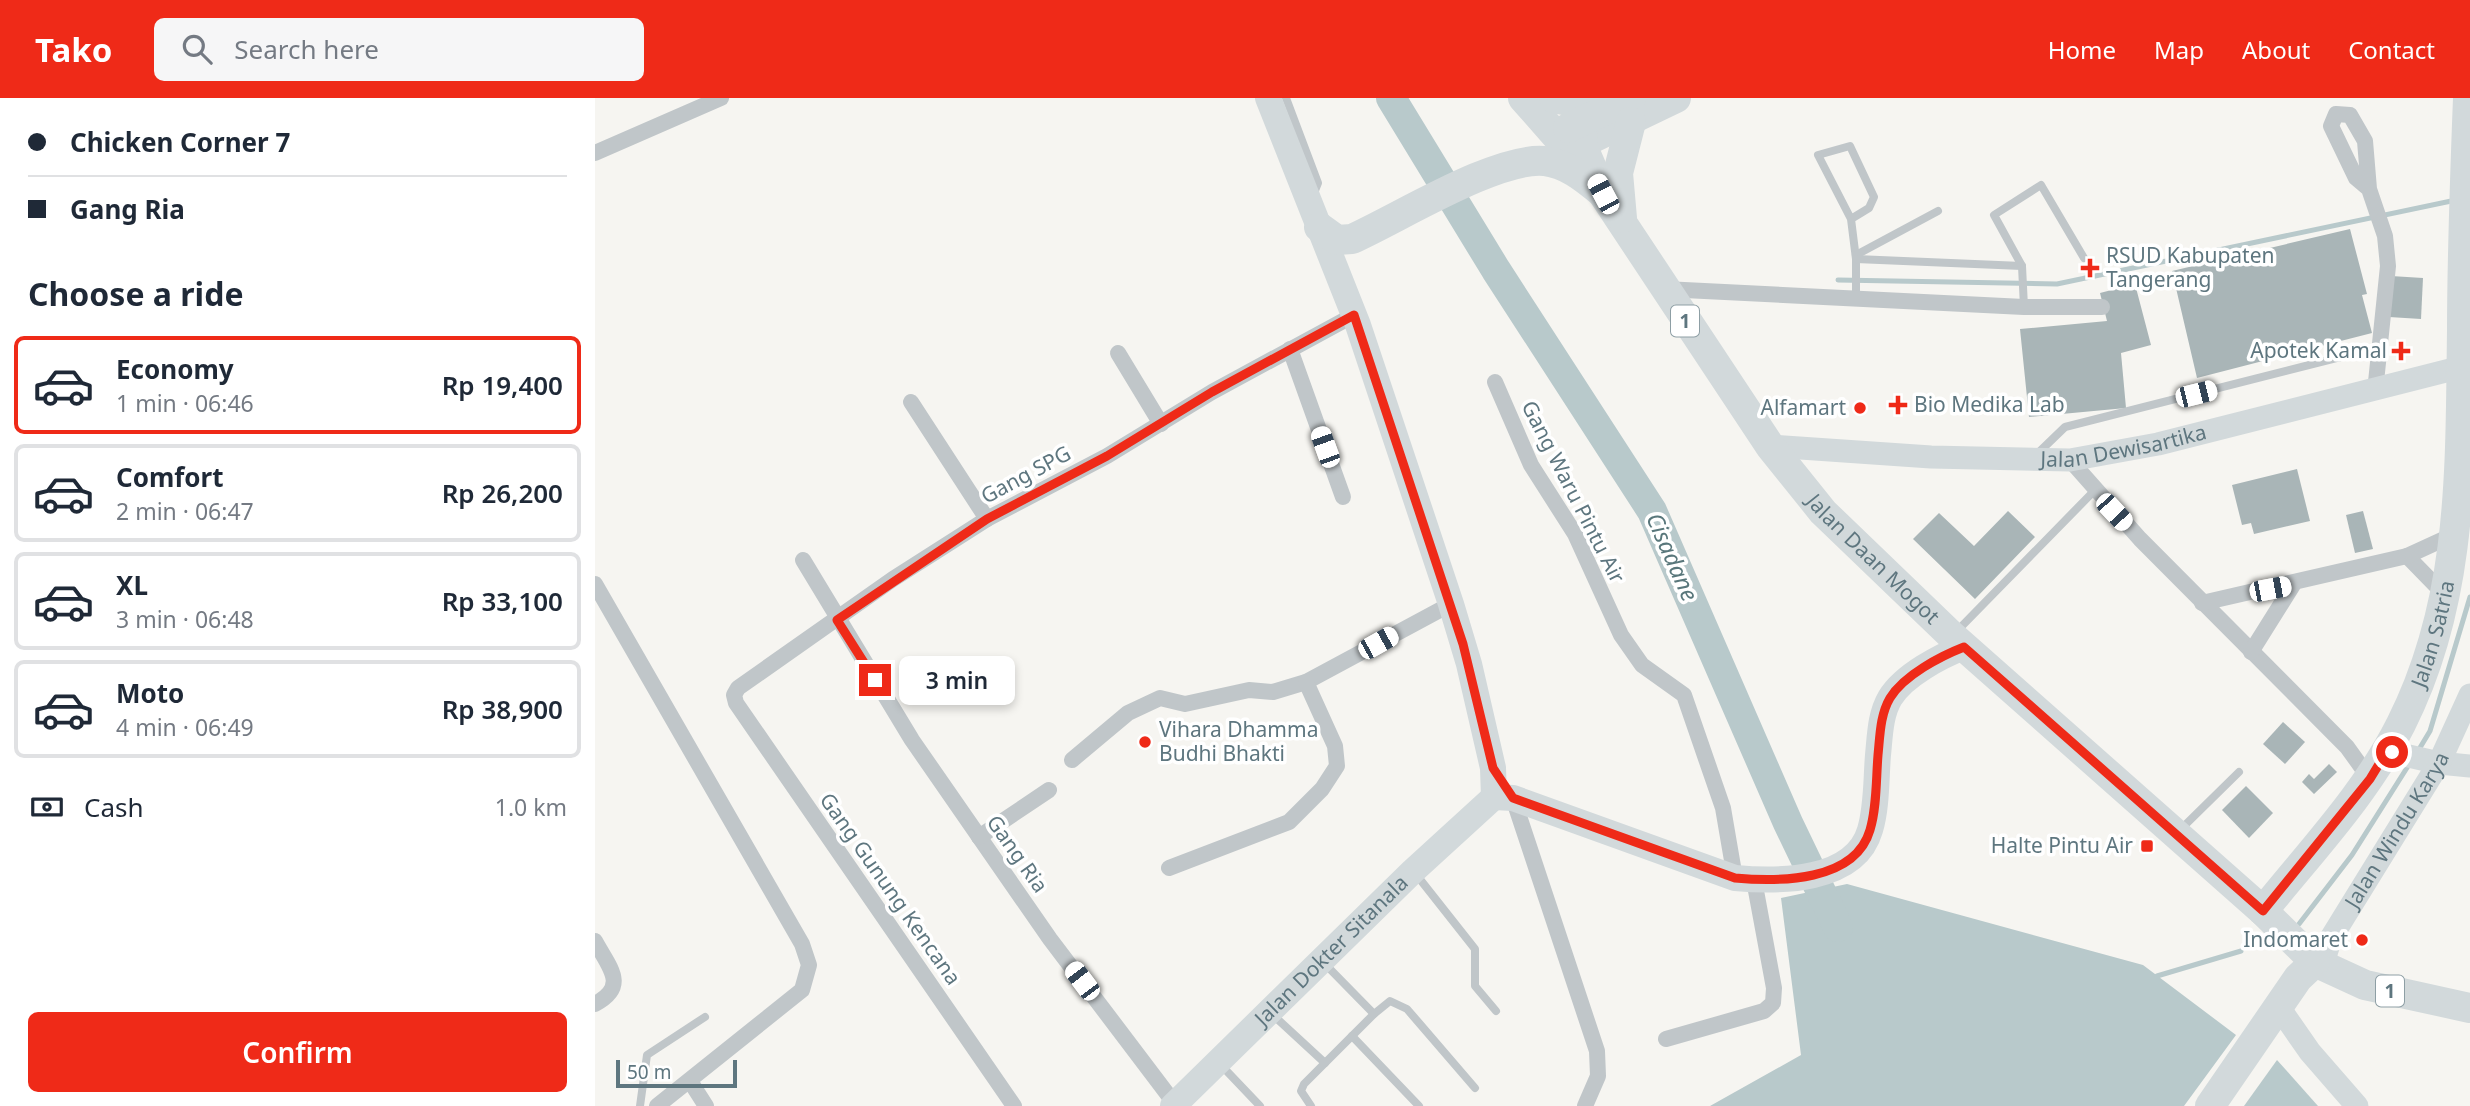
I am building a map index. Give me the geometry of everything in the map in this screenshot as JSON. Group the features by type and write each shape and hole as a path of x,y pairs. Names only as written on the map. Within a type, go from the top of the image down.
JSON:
{"highway":[{"path":"1554,98 1583,104 1628,107 1676,98"},
{"name":"Jalan Satria","path":"2263,911 2370,779 2389,751 2409,708 2445,595 2457,533 2467,366 2464,201 2467,98"},
{"path":"1314,214 1344,241 1362,235 1501,167 1519,151 1525,135 1528,117 1524,99"},
{"name":"Jalan Daan Mogot","path":"1524,99 1573,133 1603,194 1664,289 1770,446 1823,512 1958,641 2263,911 2312,969 2365,985 2470,1008"},
{"path":"1573,133 1628,107"},
{"path":"1623,226 1618,173 1628,107"},
{"path":"1501,167 1546,162 1565,166 1581,175 1603,194"},
{"path":"2210,1106 2278,1006 2312,969 2275,944 2232,898 2220,873"}],"main road":[{"path":"1268,98 1354,315 1451,604 1503,798 1753,879 1804,877 1842,865 1856,856 1870,831 1882,720 1891,696 1958,641"},
{"name":"Jalan Dokter Sitanala","path":"1174,1105 1413,871 1503,798"}],"street":[{"path":"595,153 721,98"},
{"path":"2369,189 2378,208 2385,236 2388,266 2376,382 2370,391"},
{"path":"1664,289 2102,307"},
{"name":"Gang SPG","path":"734,695 738,688 987,519 1107,456 1290,349 1354,315"},
{"path":"1290,349 1343,496"},
{"path":"1118,353 1161,424"},
{"name":"Jalan Dewisartika","path":"1770,446 1931,457 2070,460 2158,444 2467,366"},
{"name":"Gang Waru Pintu Air","path":"1495,382 1531,465 1576,534 1621,635 1642,665 1684,695 1723,808 1753,879 1768,948 1773,1003 1764,1011 1666,1039"},
{"path":"911,402 987,519"},
{"path":"2070,460 2202,603 2347,747 2370,779"},
{"path":"2202,603 2293,585 2407,556 2457,533"},
{"path":"2407,556 2445,595"},
{"name":"Gang Ria","path":"803,560 912,740 1050,939 1174,1105"},
{"path":"595,584 802,944 809,965 802,990 657,1106"},
{"path":"2251,652 2293,585"},
{"path":"1072,760 1128,713 1160,698 1185,704 1249,690 1273,692 1306,682 1451,604"},
{"path":"1169,868 1289,822 1322,789 1336,766 1335,746 1306,682"},
{"name":"Gang Gunung Kencana","path":"734,695 736,703 1014,1106"},
{"name":"Jalan Windu Karya","path":"2312,969 2437,762 2470,695"},
{"path":"2347,747 2389,751 2470,766"},
{"path":"979,837 1049,790"},
{"path":"1503,798 1597,1051 1598,1076 1585,1106"},
{"path":"595,941 614,975 615,987 609,997 595,1004"},
{"path":"2278,1006 2310,1052 2357,1106"},
{"path":"690,1081 706,1106"}],"lane":[{"path":"1286,98 1318,183 1314,214"},
{"path":"1851,219 1869,208 1874,197 1850,146 1841,146 1818,155 1851,219 1856,260 1856,296"},
{"path":"2024,302 2023,268 1994,215 2041,185 2084,258"},
{"path":"1856,260 1938,211"},
{"path":"1856,260 2023,268"},
{"path":"2032,459 2064,427 2380,347"},
{"path":"1958,641 2095,490"},
{"path":"2176,834 2238,772"},
{"path":"1413,871 1475,949 1475,986 1496,1011"},
{"path":"1322,960 1374,1014"},
{"path":"1311,1106 1301,1091 1374,1014 1391,1001 1407,1009 1475,1088"},
{"path":"1269,1011 1325,1063"},
{"path":"640,1106 647,1055 705,1017"},
{"path":"1352,1036 1419,1106"},
{"path":"1218,1062 1260,1106"}],"shaded area":[{"path":"1847,884 2143,965 2236,1035 2184,1106 1710,1106 1801,1055 1781,898"},
{"path":"2277,1060 2318,1106 2244,1106"}],"building":[{"path":"2350,229 2367,294 2362,295 2372,333 2197,378 2172,271"},
{"path":"2391,276 2423,278 2421,319 2389,317"},
{"path":"2135,284 2151,345 2121,353 2126,408 2029,417 2020,329 2107,321 2100,293"},
{"path":"2297,469 2310,521 2254,534 2251,523 2242,525 2232,485"},
{"path":"2008,511 2035,537 1975,599 1913,539 1939,513 1974,546"},
{"path":"2363,511 2373,549 2355,553 2346,515"},
{"path":"2283,722 2305,742 2285,764 2263,744"},
{"path":"2329,764 2337,772 2314,794 2302,782 2309,774 2314,779"},
{"path":"2246,786 2273,813 2249,838 2222,810"}],"waterway":[{"name":"Cisadane","path":"1391,98 1496,270 1652,511 1788,823 1838,927"},
{"path":"1838,280 2057,284 2456,200"},
{"path":"2418,751 2430,731 2470,597"},
{"path":"2299,924 2352,855 2410,763"},
{"path":"2157,976 2241,951"}],"place":[{"name":"RSUD Kabupaten Tangerang","path":"2090,268"},
{"name":"Apotek Kamal","path":"2401,351"},
{"name":"Bio Medika Lab","path":"1898,405"},
{"name":"Alfamart","path":"1860,408"},
{"name":"Vihara Dhamma Budhi Bhakti","path":"1145,742"},
{"name":"Halte Pintu Air","path":"2147,846"},
{"name":"Indomaret","path":"2362,940"}],"route":[{"path":"875,680 837,620 893,579 987,519 1107,456 1212,392 1354,315 1463,644 1493,768 1513,798 1735,878 1769,880 1804,877 1842,865 1856,856 1870,831 1882,720 1891,696 1933,660 1964,647 2263,911 2370,779 2387,751 2392,752"}]}
